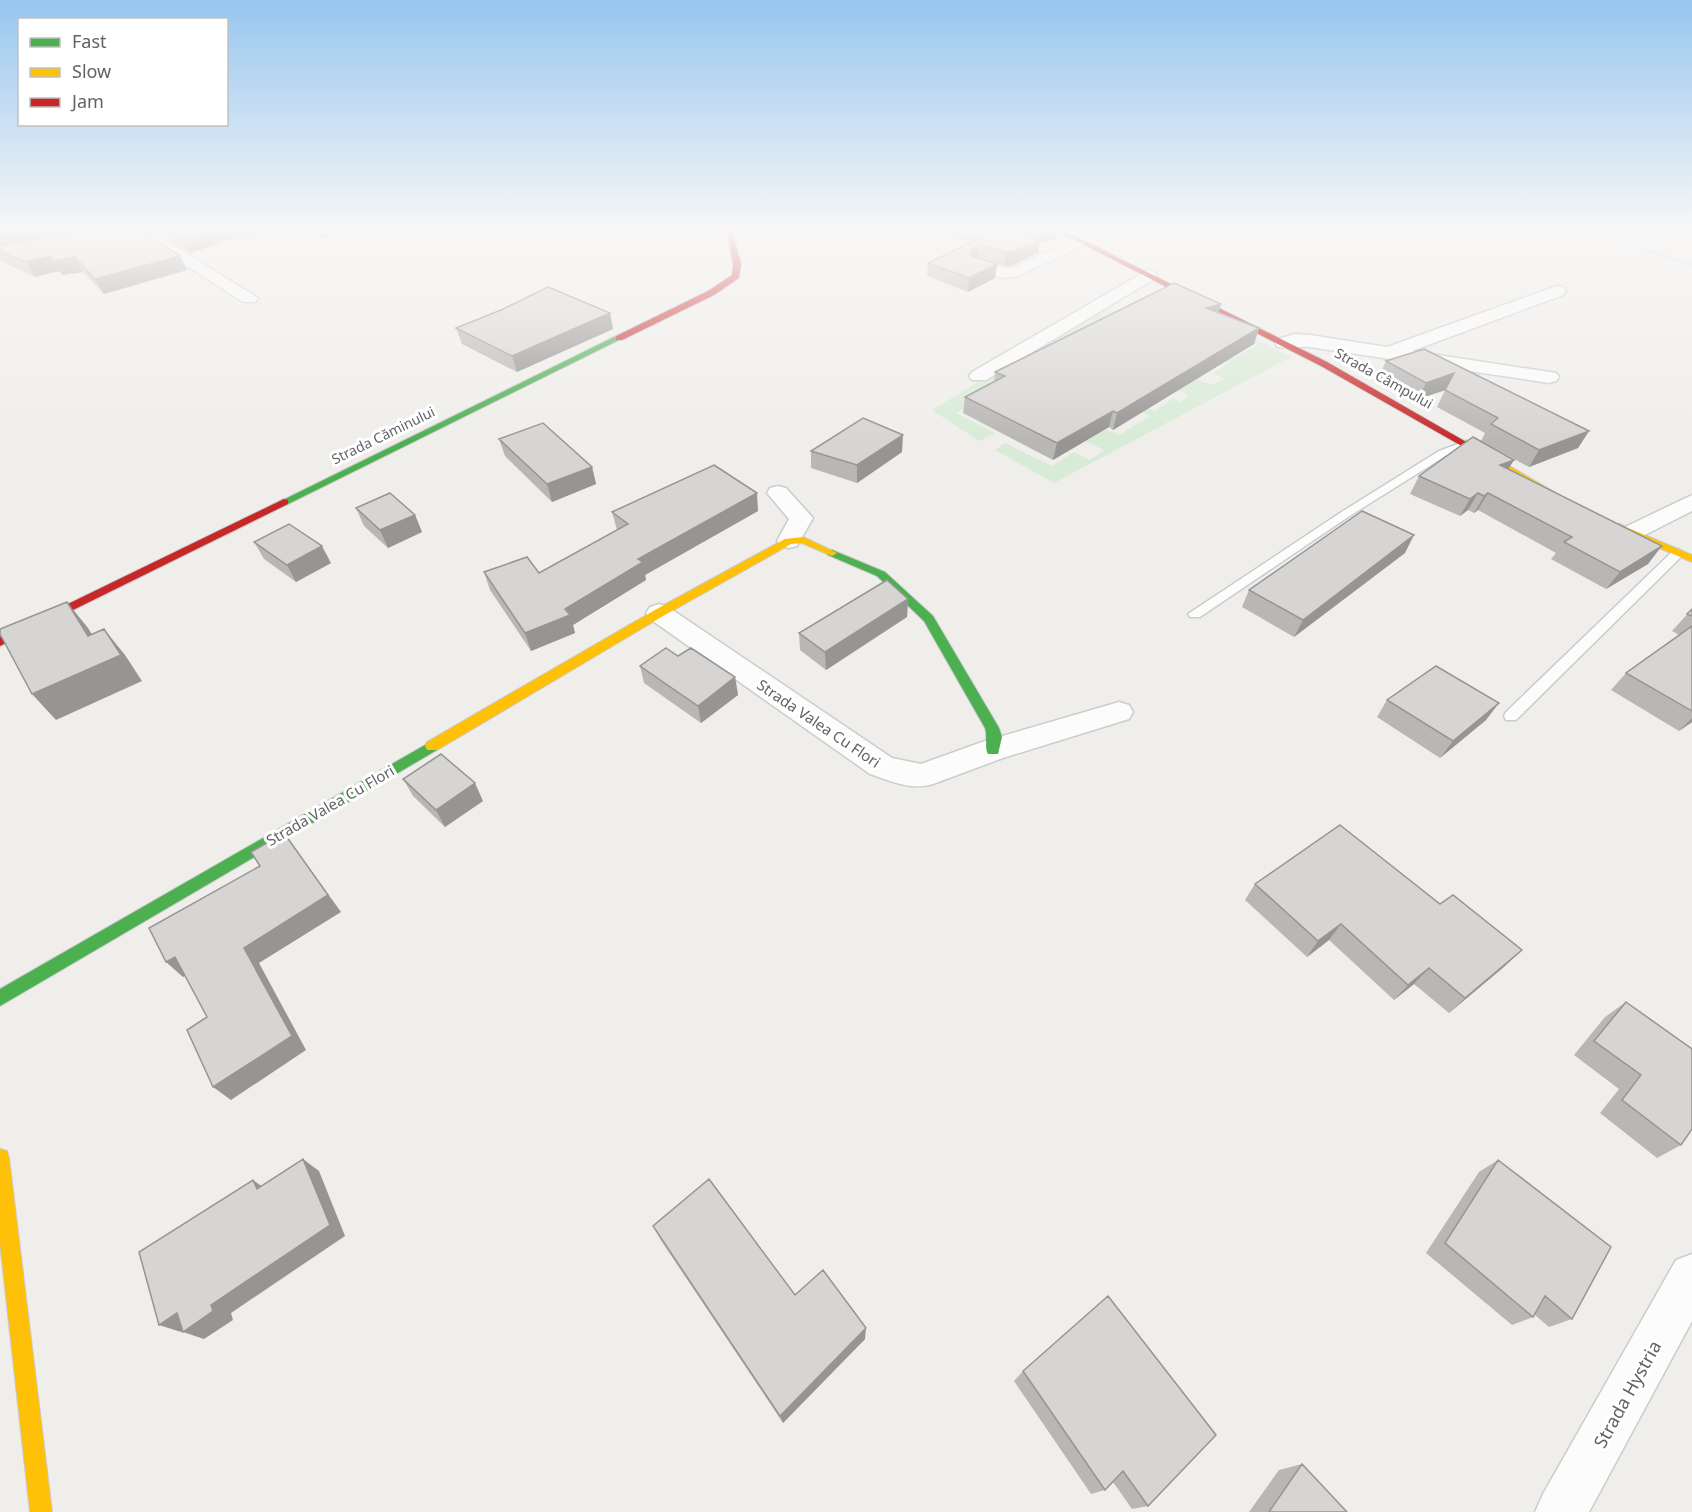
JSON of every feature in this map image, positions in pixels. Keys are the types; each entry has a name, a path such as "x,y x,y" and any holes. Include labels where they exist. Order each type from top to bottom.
{"street":[{"name":"Strada Căminului","path":"0,642 693,301"},
{"path":"980,376 1105,301"},
{"name":"Strada Câmpului","path":"1199,301 1284,343 1567,502"},
{"path":"1388,353 1531,301"},
{"path":"1284,343 1295,340 1310,341 1549,377"},
{"path":"778,493 801,518 789,541"},
{"path":"1631,533 1692,502"},
{"path":"1604,520 1692,559"},
{"path":"789,541 803,540 881,574 929,619 992,728 995,737 993,750"},
{"name":"Strada Valea Cu Flori","path":"0,998 659,613 789,541"},
{"name":"Strada Valea Cu Flori","path":"659,613 881,766 905,774 922,776 993,750 1119,712"},
{"path":"0,1158 41,1512"},
{"name":"Strada Hystria","path":"1561,1512 1692,1276"}],"lane":[{"path":"1195,614 1344,514 1443,453 1466,444"},
{"path":"1511,716 1678,553"}],"green space":[{"path":"1102,306 1165,331 977,401 956,413 995,433 979,441 932,410"},
{"path":"1257,340 1291,357 1054,483 995,450 1005,443 1052,466 1074,452 1090,460 1104,450 1070,434 1093,423 1119,435 1150,416 1106,396 1112,392 1155,411 1173,398 1180,402 1189,396 1157,381 1176,370 1211,385 1224,379 1213,373 1229,363 1184,345 1195,345 1232,359 1258,345 1252,342"}],"building":[{"path":"520,301 580,301 610,313 512,356 456,328"},
{"path":"1139,301 1213,301 1221,304 1206,308 1259,328 1117,413 1113,411 1057,443 965,397 1005,376 995,372"},
{"path":"1424,349 1589,431 1539,450 1491,424 1498,418 1445,390 1454,373 1426,383 1386,361"},
{"path":"863,418 903,435 857,465 811,451"},
{"path":"543,423 592,467 547,484 499,439"},
{"path":"1473,437 1514,460 1500,465 1662,546 1620,572 1564,542 1572,537 1488,493 1484,496 1478,493 1470,499 1419,476"},
{"path":"714,465 757,493 638,559 643,562 565,609 570,615 525,633 484,572 527,557 539,573 628,524 612,512"},
{"path":"390,493 415,515 380,530 356,508"},
{"path":"1362,511 1414,535 1303,620 1249,590"},
{"path":"289,524 322,546 287,565 254,542"},
{"path":"887,580 908,599 825,652 799,633"},
{"path":"67,602 88,636 104,629 121,655 32,694 0,634 0,629"},
{"path":"1692,626 1692,711 1626,673"},
{"path":"666,648 678,656 691,648 735,677 698,706 640,666"},
{"path":"1436,666 1499,703 1453,741 1387,700"},
{"path":"441,754 475,783 436,810 403,779"},
{"path":"1340,825 1440,904 1453,895 1522,950 1465,998 1429,968 1408,985 1341,924 1318,941 1255,884"},
{"path":"284,833 328,895 244,948 292,1036 213,1087 187,1030 207,1017 175,957 166,962 149,928 260,866 251,852"},
{"path":"1626,1002 1692,1049 1692,1129 1681,1145 1622,1100 1641,1075 1594,1041"},
{"path":"303,1159 330,1225 211,1305 213,1311 183,1332 177,1313 159,1325 139,1252 253,1180 257,1189"},
{"path":"1498,1160 1611,1247 1572,1319 1545,1296 1533,1317 1445,1243"},
{"path":"709,1179 795,1295 823,1270 866,1328 780,1416 653,1226"},
{"path":"1108,1296 1216,1435 1148,1506 1123,1471 1105,1490 1023,1371"},
{"path":"1302,1464 1347,1512 1269,1512"}],"traffic: fast":[{"path":"284,502 619,338"},
{"path":"832,553 881,574 929,619 992,728 995,737 993,750"},
{"path":"0,998 432,746"}],"traffic: slow":[{"path":"1463,443 1556,496"},
{"path":"1619,527 1692,559"},
{"path":"432,746 659,613 789,541 803,540 832,553"},
{"path":"0,1158 41,1512"}],"traffic: jam":[{"path":"619,338 696,301"},
{"path":"1198,301 1324,364 1463,443"},
{"path":"0,642 284,502"}]}
